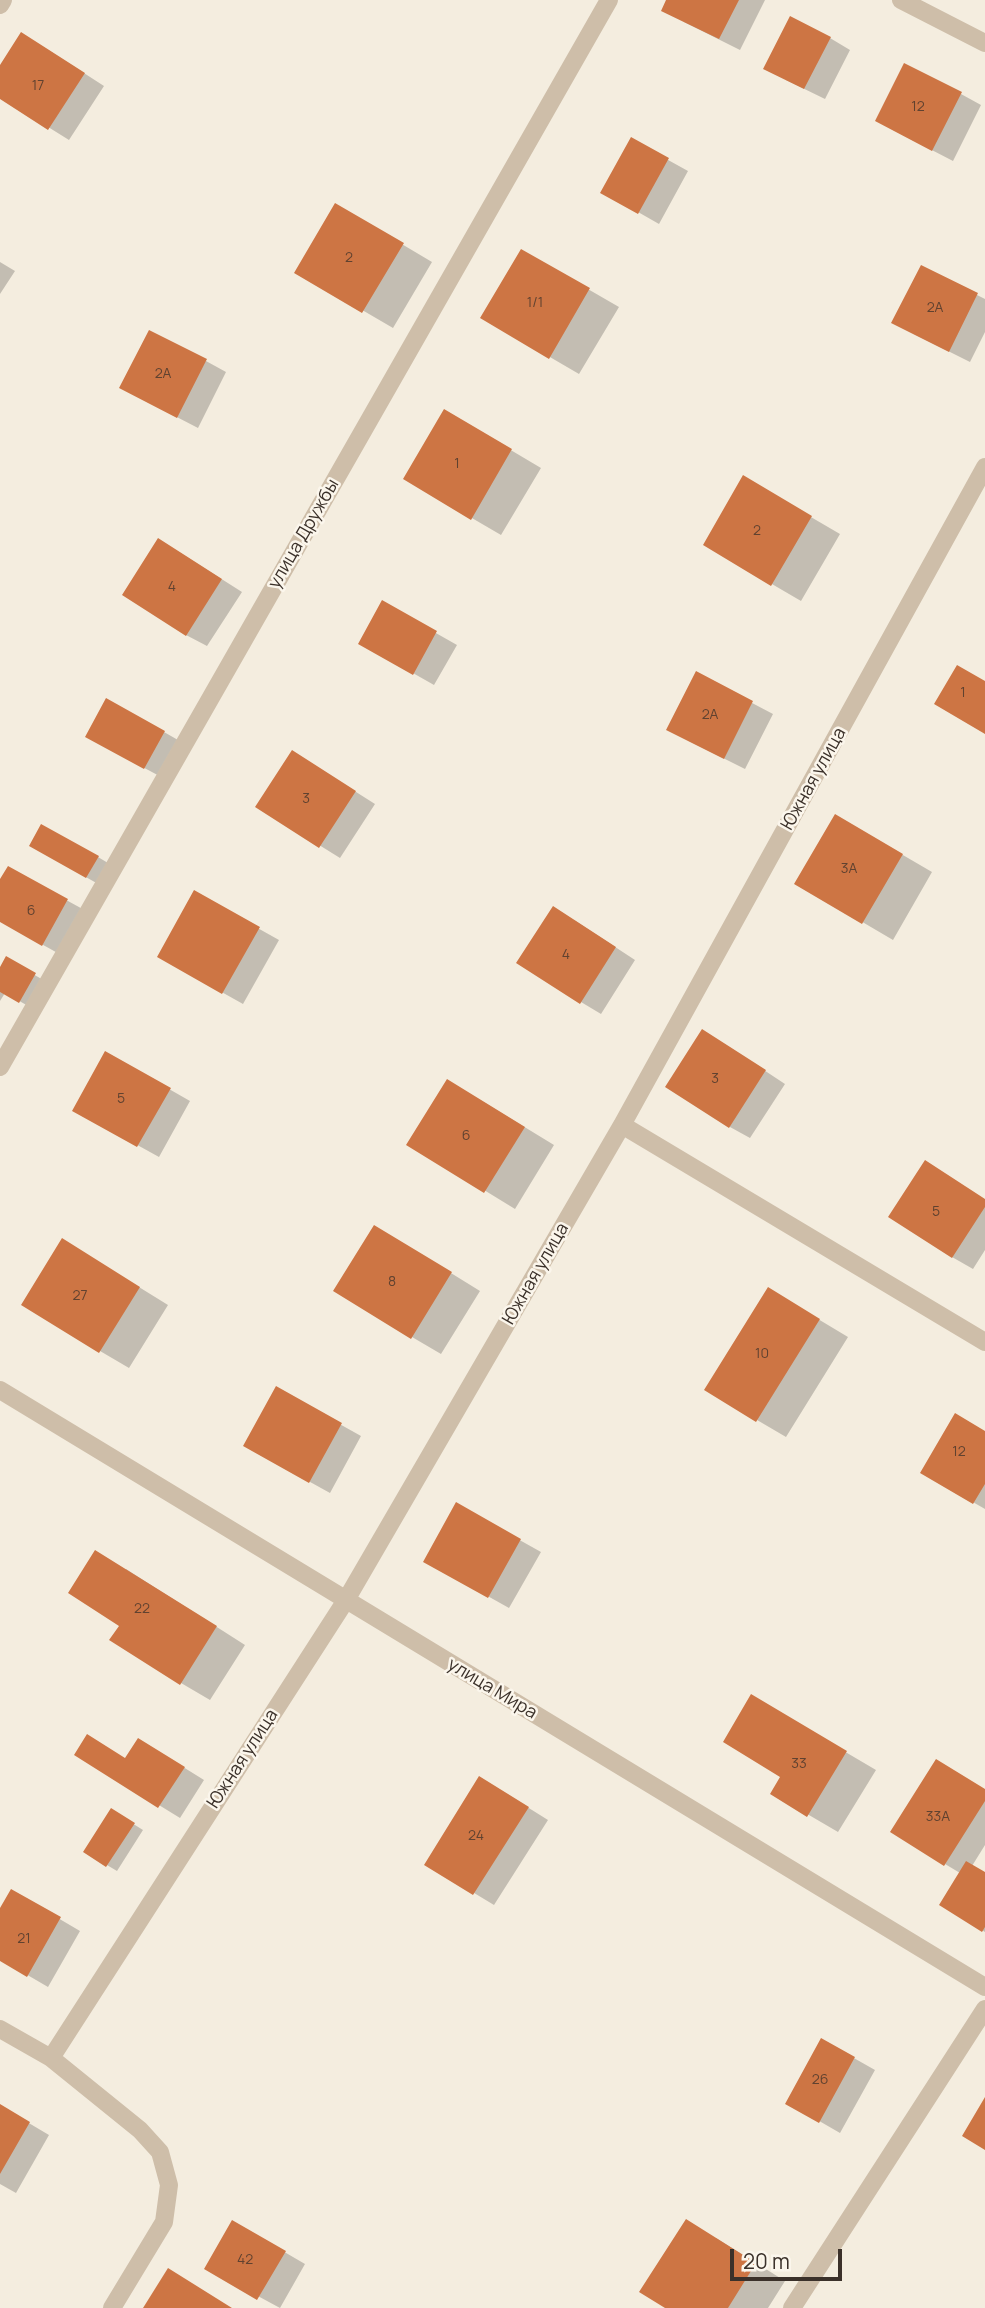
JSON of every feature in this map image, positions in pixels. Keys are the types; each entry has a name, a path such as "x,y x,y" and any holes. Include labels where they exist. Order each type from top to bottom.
{"street":[{"path":"0,5 3,0"},
{"name":"улица Дружбы","path":"0,1067 609,0"},
{"path":"901,0 985,43"},
{"name":"Южная улица","path":"51,2059 346,1600 622,1125 985,467"},
{"path":"622,1125 985,1342"},
{"name":"улица Мира","path":"0,1390 985,1987"},
{"path":"792,2308 985,2009"},
{"path":"0,2029 51,2059 140,2130 160,2152 169,2185 164,2222 112,2308"}],"building":[{"path":"666,0 739,0 719,39 661,11"},
{"path":"790,16 831,37 804,89 763,69"},
{"path":"21,32 85,73 48,130 0,99 0,65"},
{"path":"904,63 962,92 932,151 875,121"},
{"path":"631,137 669,158 638,214 600,193"},
{"path":"335,203 404,243 362,313 294,273"},
{"path":"521,249 590,288 549,359 480,318"},
{"path":"921,265 978,293 949,352 891,323"},
{"path":"149,330 207,359 177,418 119,388"},
{"path":"444,409 512,449 471,520 403,479"},
{"path":"743,475 812,516 771,586 703,545"},
{"path":"158,538 222,579 186,636 122,595"},
{"path":"382,600 437,631 413,675 358,644"},
{"path":"957,665 985,681 985,734 934,704"},
{"path":"696,671 753,701 724,759 666,730"},
{"path":"106,698 165,731 144,769 85,737"},
{"path":"292,750 356,791 319,848 255,807"},
{"path":"835,814 903,854 862,924 794,884"},
{"path":"41,824 99,856 86,878 29,846"},
{"path":"8,866 68,899 42,946 0,922 0,879"},
{"path":"194,890 260,927 222,994 157,957"},
{"path":"553,906 616,947 580,1004 516,963"},
{"path":"6,956 36,973 19,1003 0,992 0,967"},
{"path":"702,1029 766,1070 729,1128 665,1087"},
{"path":"105,1051 171,1088 137,1147 72,1111"},
{"path":"447,1079 525,1127 484,1193 406,1145"},
{"path":"925,1160 985,1199 985,1207 952,1258 888,1217"},
{"path":"374,1225 452,1272 411,1339 333,1291"},
{"path":"62,1238 140,1287 99,1353 21,1305"},
{"path":"768,1287 820,1319 756,1422 704,1390"},
{"path":"276,1386 342,1423 309,1483 243,1446"},
{"path":"955,1413 985,1431 985,1484 973,1504 920,1473"},
{"path":"456,1502 521,1539 488,1598 423,1562"},
{"path":"95,1550 217,1626 180,1685 109,1640 119,1626 68,1593"},
{"path":"751,1694 847,1751 807,1817 770,1794 780,1777 723,1742"},
{"path":"87,1734 125,1758 138,1738 185,1767 158,1808 74,1755"},
{"path":"936,1759 985,1789 985,1801 944,1866 890,1832"},
{"path":"479,1776 529,1807 473,1895 424,1865"},
{"path":"111,1808 135,1823 106,1867 83,1852"},
{"path":"966,1861 985,1872 985,1927 982,1932 939,1905"},
{"path":"11,1889 61,1917 27,1977 0,1961 0,1908"},
{"path":"821,2038 855,2057 819,2123 785,2104"},
{"path":"985,2097 985,2150 962,2136"},
{"path":"0,2104 30,2122 0,2174"},
{"path":"686,2219 756,2263 728,2308 665,2308 639,2292"},
{"path":"232,2220 286,2251 257,2300 204,2269"},
{"path":"168,2268 232,2308 143,2308"}]}
